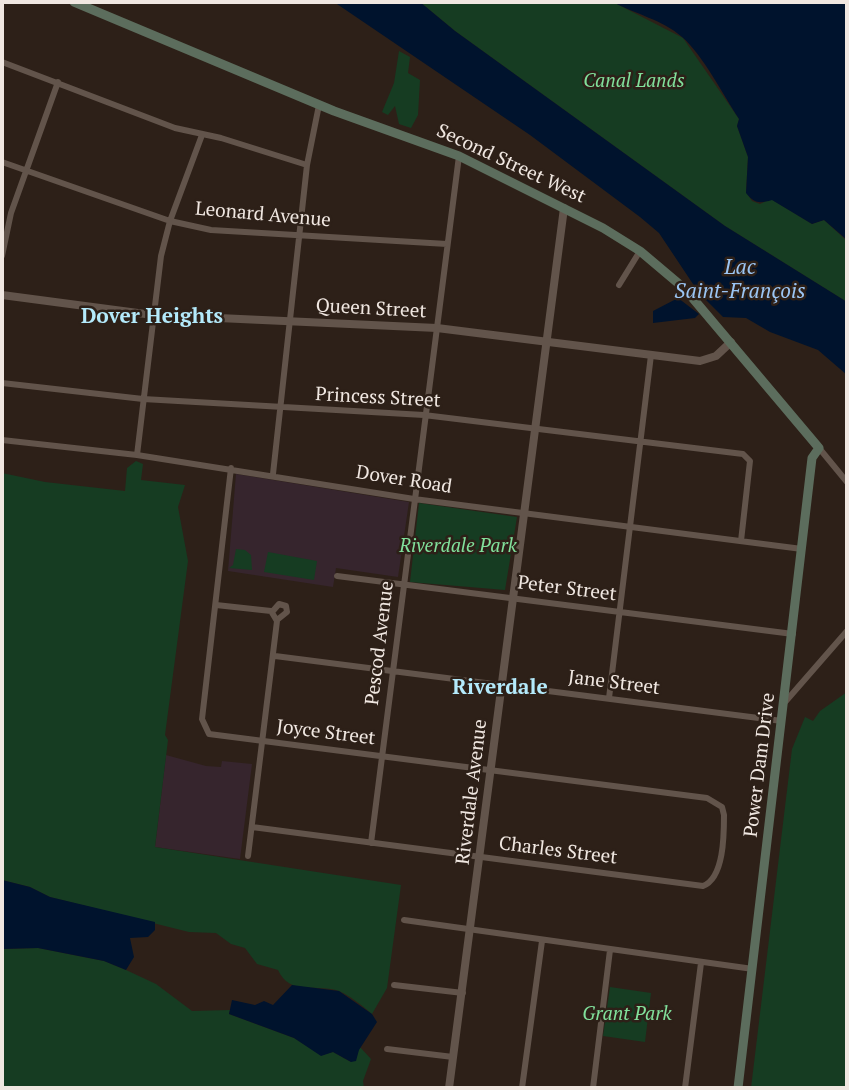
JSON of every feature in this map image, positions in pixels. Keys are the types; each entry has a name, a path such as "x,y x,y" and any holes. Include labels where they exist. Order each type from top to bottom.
{"main road":[{"name":"Second Street West","path":"74,2 320,104 459,156 564,208 640,251 685,289 819,448"},
{"name":"Power Dam Drive","path":"738,1088 786,701 812,458 819,448"}],"street":[{"path":"2,62 175,128 307,166"},
{"path":"2,256 11,213 58,82"},
{"path":"273,474 307,166 320,104"},
{"path":"137,455 161,256 170,221 202,135"},
{"name":"Pescod Avenue","path":"371,843 459,156"},
{"name":"Leonard Avenue","path":"2,162 170,221 211,230 447,244"},
{"name":"Riverdale Avenue","path":"449,1088 472,931 479,856 564,208"},
{"path":"2,212 11,213"},
{"path":"619,285 640,251"},
{"name":"Queen Street","path":"2,295 153,315 437,328 704,360 716,356 732,342"},
{"path":"609,698 651,355"},
{"name":"Princess Street","path":"2,383 143,399 280,409 424,415 534,426 743,454 750,458 740,541"},
{"name":"Dover Road","path":"2,440 137,455 273,474 414,499 802,549"},
{"name":"Second Street West","path":"819,448 847,482"},
{"name":"Joyce Street","path":"231,468 203,727 212,735 706,798 722,807 724,825 717,873 712,882 694,884"},
{"name":"Peter Street","path":"337,576 793,634"},
{"path":"272,612 279,604 286,606 287,612 277,620"},
{"path":"216,605 272,612"},
{"path":"248,856 275,656 277,620 272,612"},
{"path":"786,701 847,631"},
{"name":"Jane Street","path":"275,656 782,721"},
{"name":"Charles Street","path":"252,827 694,884"},
{"path":"404,920 753,969"},
{"path":"522,1088 542,941"},
{"path":"593,1088 610,950"},
{"path":"685,1088 701,963"},
{"path":"394,985 463,993"},
{"path":"387,1049 453,1057"}],"shaded area":[{"path":"236,474 409,502 398,577 336,568 333,587 228,571"},
{"path":"166,755 206,766 221,767 222,761 252,764 240,859 155,847"}],"green space":[{"name":"Canal Lands","path":"420,2 613,2 683,38 739,119 737,126 748,157 746,192 752,201 760,204 771,199 812,224 824,220 847,241 847,302 725,226 455,31"},
{"path":"399,51 410,57 408,73 420,80 418,115 411,128 399,124 395,106 388,115 382,112 394,83"},
{"path":"136,461 143,464 141,480 185,485 178,507 188,561 165,735 168,740 155,847 401,885 387,988 372,1014 339,991 290,984 278,970 257,964 245,948 231,944 216,933 189,932 50,897 30,887 2,880 2,473 45,482 125,491 127,468"},
{"name":"Riverdale Park","path":"419,503 517,517 505,590 410,582"},
{"path":"236,549 245,550 251,555 252,570 229,568 233,565"},
{"path":"268,552 317,561 314,580 264,572"},
{"path":"847,692 847,1088 751,1088 792,749 805,717 813,721 820,711"},
{"path":"38,948 104,961 156,984 192,1011 230,1010 229,1014 294,1038 321,1055 333,1052 351,1062 360,1047 371,1059 363,1081 364,1088 2,1088 2,949"},
{"name":"Grant Park","path":"610,987 651,993 645,1042 603,1036"}],"water":[{"name":"Lac Saint-François","path":"334,2 420,2 455,31 725,226 847,302 847,375 818,350 770,332 746,318 723,317 699,293 659,233 640,217 530,135"},
{"name":"Lac Saint-François","path":"613,2 847,2 847,240 824,220 812,224 772,200 757,202 746,193 748,157 737,126 739,119 705,65 690,45 674,31"},
{"path":"678,298 699,314 695,318 653,323 653,311"},
{"path":"2,880 30,887 50,897 155,922 155,930 148,937 130,938 134,957 126,970 104,961 38,948 2,949"},
{"path":"292,985 339,991 372,1014 377,1022 359,1050 356,1061 351,1062 333,1052 321,1056 294,1038 229,1014 232,1000 255,1005 264,1001 273,1005"}],"district":[{"name":"Dover Heights","path":"152,317"},
{"name":"Riverdale","path":"500,688"}]}
